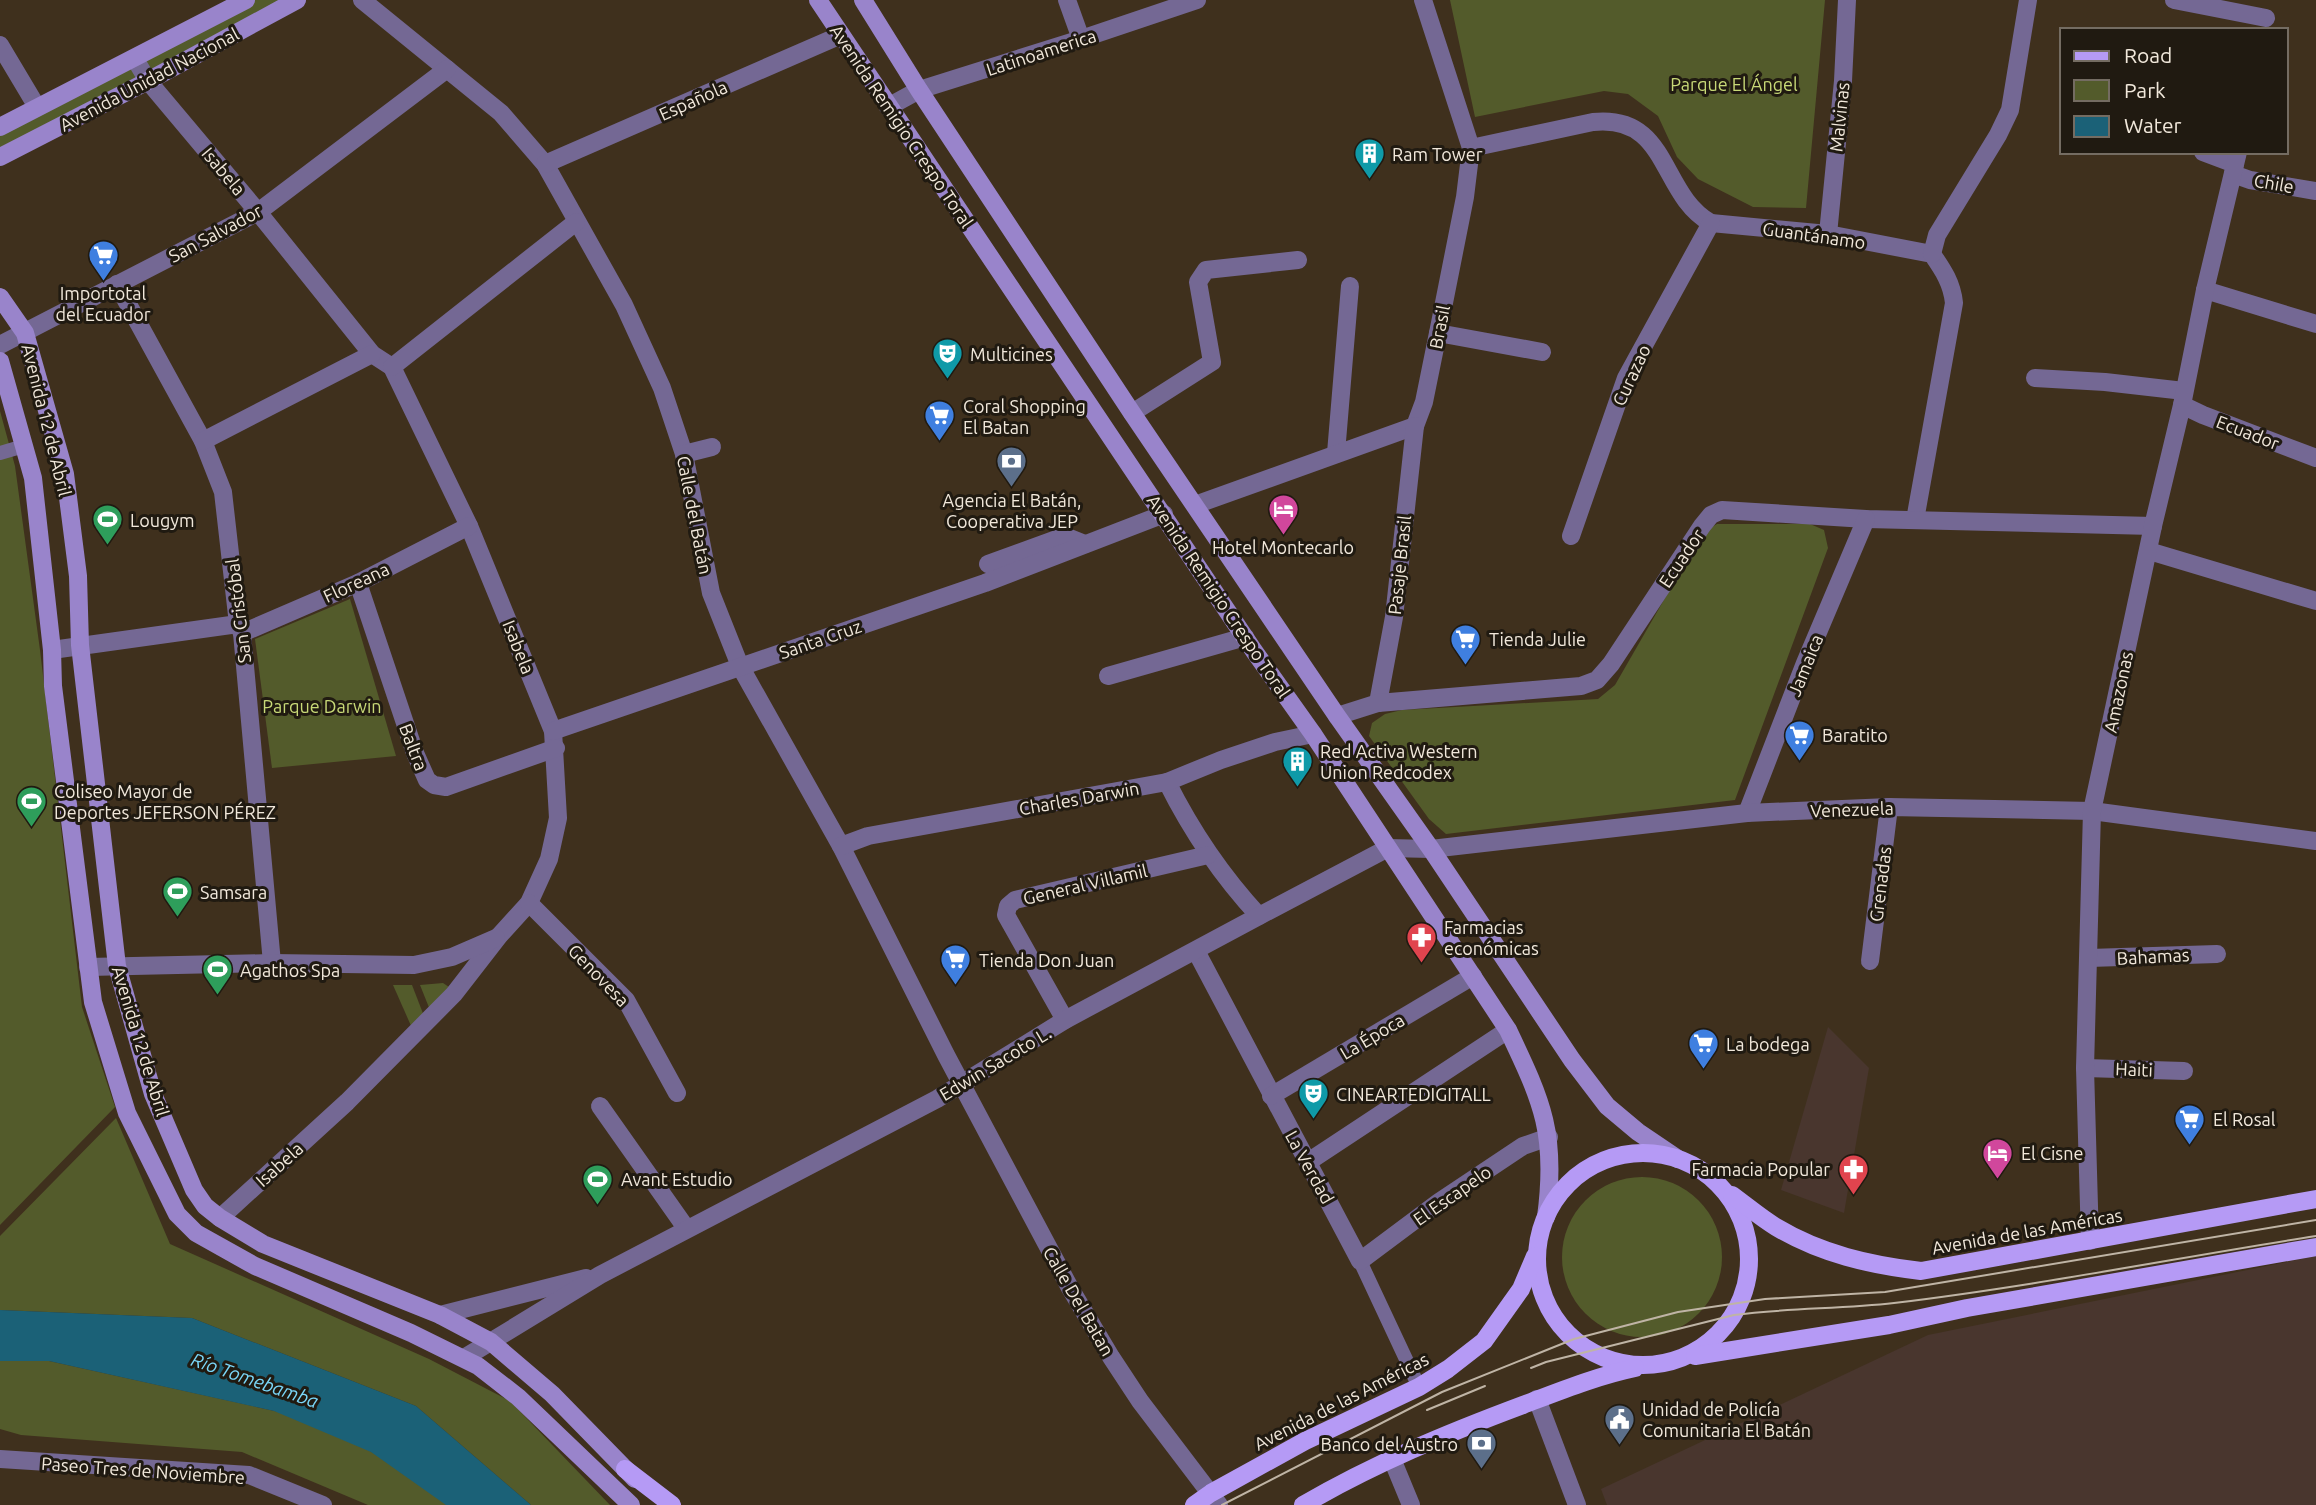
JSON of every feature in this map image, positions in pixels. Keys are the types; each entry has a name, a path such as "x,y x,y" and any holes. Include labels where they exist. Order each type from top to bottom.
{"main road":[{"name":"Avenida Unidad Nacional","path":"0,127 246,0"},
{"name":"Avenida Unidad Nacional","path":"0,157 297,0"},
{"name":"Avenida Remigio Crespo Toral","path":"818,0 1245,637 1313,734 1474,975 1507,1030 1545,1117 1549,1137 1551,1181 1546,1217"},
{"name":"Avenida Remigio Crespo Toral","path":"863,0 919,90 1132,413 1572,1060 1607,1106 1638,1132 1678,1159"},
{"name":"Avenida 12 de Abril","path":"0,297 25,333 65,474 78,576 80,645 117,966 153,1094 194,1190 205,1206 220,1218 263,1244 440,1315 491,1342 552,1394 662,1505"},
{"name":"Avenida 12 de Abril","path":"0,361 33,478 52,650 53,685 93,1002 127,1113 177,1214 196,1233 255,1266 464,1358 518,1396 631,1505"},
{"path":"1649,1365 1609,1359 1574,1339 1557,1320 1545,1298 1539,1274 1538,1249 1546,1217 1559,1195 1577,1175 1600,1161 1626,1154 1653,1153 1678,1159 1701,1170 1722,1187 1739,1213 1748,1242 1749,1273 1741,1303 1720,1333 1703,1348 1682,1358"},
{"name":"Avenida de las Américas","path":"1722,1187 1776,1227 1833,1254 1878,1266 1922,1271 2316,1199"},
{"path":"1303,1505 1392,1459 1463,1427 1621,1371 1736,1348 1889,1325 1967,1308 2316,1247"},
{"name":"Avenida de las Américas","path":"1194,1505 1215,1499 1305,1441 1419,1387 1448,1369 1484,1340 1521,1289 1538,1249"},
{"path":"625,1469 672,1505"}],"street":[{"name":"Calle del Batán","path":"362,0 501,113 524,136 545,164 624,305 662,388 684,453 711,593 740,666 841,846 962,1084"},
{"path":"1067,0 1081,39"},
{"name":"Latinoamerica","path":"888,107 919,90 1197,0"},
{"name":"Brasil","path":"1415,426 1424,402 1438,333 1465,197 1471,148 1423,0"},
{"name":"Malvinas","path":"1828,234 1843,82 1847,0"},
{"path":"1914,520 1954,303 1953,289 1948,277 1932,254 1937,235 1998,135 2010,110 2028,0"},
{"path":"2174,0 2266,16"},
{"name":"Española","path":"545,164 841,35"},
{"path":"0,44 37,107"},
{"name":"Isabela","path":"135,59 148,81 372,354 392,367 469,526 555,739 558,818 549,859 529,903 499,936 454,994 396,1053 220,1218"},
{"name":"San Salvador","path":"0,345 258,212 447,69"},
{"path":"1471,148 1593,122 1608,120 1623,123 1642,133 1690,206 1711,223"},
{"name":"Chile","path":"2208,154 2236,164 2250,180 2316,191"},
{"name":"Amazonas","path":"2090,1241 2085,1068 2092,811 2205,290 2236,164"},
{"path":"392,367 576,222"},
{"name":"Guantánamo","path":"1711,223 1828,234 1932,254"},
{"name":"Curazao","path":"1571,536 1626,378 1711,223"},
{"path":"1132,413 1213,362 1198,282 1206,270 1298,260"},
{"name":"San Cristóbal","path":"117,284 203,441 223,492 240,629 272,963"},
{"path":"1336,453 1350,286"},
{"path":"2205,290 2316,324"},
{"path":"1438,333 1542,352"},
{"path":"203,441 372,354"},
{"name":"Ecuador","path":"2035,378 2105,382 2183,398 2203,415 2316,458"},
{"path":"1195,505 1415,426"},
{"name":"Pasaje Brasil","path":"1378,703 1394,617 1415,426"},
{"path":"0,453 24,446"},
{"path":"684,453 712,447"},
{"name":"Ecuador","path":"1337,716 1378,703 1581,685 1597,680 1611,664 1711,514 1722,510 1866,519 2153,526"},
{"name":"Santa Cruz","path":"555,739 740,666 985,583 1164,514"},
{"name":"Jamaica","path":"1747,813 1805,663 1866,519"},
{"name":"Floreana","path":"52,650 240,629 358,583 469,526"},
{"name":"Santa Cruz","path":"988,564 1065,536 1085,544"},
{"path":"2149,551 2316,601"},
{"name":"Baltra","path":"358,583 415,752 428,780 434,785 446,787 555,739"},
{"path":"1108,676 1245,637"},
{"name":"Charles Darwin","path":"841,846 868,836 1167,782 1275,742 1313,734"},
{"path":"1167,782 1208,855 1259,916"},
{"name":"Venezuela","path":"1388,848 1431,849 1747,813 1889,807 2092,811 2316,841"},
{"name":"Grenadas","path":"1870,961 1889,807"},
{"name":"Edwin Sacoto L.","path":"464,1358 600,1275 962,1084 1065,1020 1388,848"},
{"name":"General Villamil","path":"1065,1020 1006,915 1008,905 1015,900 1208,855"},
{"name":"Genovesa","path":"529,903 626,1000 677,1093"},
{"path":"88,967 272,963 414,965 452,957 499,936"},
{"name":"La Verdad","path":"1196,951 1360,1261 1419,1387"},
{"name":"Bahamas","path":"2089,958 2217,954"},
{"name":"La Época","path":"1271,1096 1474,975"},
{"path":"1308,1162 1507,1030"},
{"name":"Haiti","path":"2085,1068 2183,1071"},
{"name":"Calle Del Batan","path":"962,1084 1045,1243 1111,1357 1140,1401 1215,1499"},
{"path":"600,1106 686,1228"},
{"name":"El Escapelo","path":"1360,1261 1523,1146 1549,1137"},
{"name":"Edwin Sacoto L.","path":"440,1315 600,1275"},
{"path":"1537,1399 1577,1505"},
{"path":"1392,1459 1412,1505"},
{"name":"Paseo Tres de Noviembre","path":"2,1462 249,1475 323,1505"}],"shaded area":[{"path":"1828,1027 1869,1068 1844,1213 1781,1190"},
{"path":"2316,1256 2316,1505 1607,1505 1601,1489 1928,1335"}],"green space":[{"path":"246,0 297,0 148,81 135,59"},
{"name":"Parque El Ángel","path":"1450,0 1825,0 1806,208 1753,207 1698,179 1677,157 1658,116 1628,94 1604,91 1475,117"},
{"path":"131,65 142,81 0,153 0,130"},
{"name":"Coliseo Mayor de Deportes JEFERSON PÉREZ","path":"0,411 15,466 40,650 82,1007 115,1107 0,1225"},
{"path":"1717,524 1810,524 1824,530 1828,548 1735,800 1446,834 1429,819 1369,736 1372,723 1385,714 1402,710 1598,699 1615,685 1703,532"},
{"name":"Parque Darwin","path":"350,599 396,756 272,768 255,639"},
{"path":"443,983 449,987 430,1010 420,985"},
{"path":"393,985 412,985 424,1016 412,1028"},
{"path":"116,1118 170,1244 429,1359 510,1401 610,1505 531,1505 416,1406 192,1318 0,1310 0,1236"},
{"path":"1642,1177 1673,1183 1698,1201 1716,1226 1722,1257 1716,1288 1698,1313 1673,1331 1642,1337 1611,1331 1586,1313 1568,1288 1562,1257 1568,1226 1586,1201 1611,1183"},
{"path":"0,1361 49,1361 311,1419 414,1475 452,1505 368,1505 242,1452 21,1435 0,1429"}],"water":[{"name":"Río Tomebamba","path":"0,1310 192,1318 416,1406 531,1505 446,1505 371,1452 274,1411 49,1361 0,1361"}],"tram line":[{"path":"1222,1505 1442,1392 1574,1339 1678,1312 1765,1299 1885,1292 2316,1220"},
{"path":"1531,1368 1734,1315 1874,1305 1947,1296 2316,1236"},
{"path":"1427,1410 1485,1386"}],"place":[{"name":"Ram Tower","path":"1369,181"},
{"name":"Importotal del Ecuador","path":"103,282"},
{"name":"Multicines","path":"947,381"},
{"name":"Coral Shopping El Batan","path":"940,443"},
{"name":"Agencia El Batán, Cooperativa JEP","path":"1012,489"},
{"name":"Hotel Montecarlo","path":"1283,536"},
{"name":"Lougym","path":"107,547"},
{"name":"Tienda Julie","path":"1466,666"},
{"name":"Baratito","path":"1799,762"},
{"name":"Red Activa Western Union Redcodex","path":"1297,788"},
{"name":"Coliseo Mayor de Deportes JEFERSON PÉREZ","path":"31,828"},
{"name":"Samsara","path":"177,919"},
{"name":"Farmacias económicas","path":"1421,964"},
{"name":"Tienda Don Juan","path":"956,987"},
{"name":"Agathos Spa","path":"217,997"},
{"name":"La bodega","path":"1703,1071"},
{"name":"CINEARTEDIGITALL","path":"1313,1121"},
{"name":"El Rosal","path":"2190,1146"},
{"name":"El Cisne","path":"1998,1180"},
{"name":"Farmacia Popular","path":"1853,1196"},
{"name":"Avant Estudio","path":"598,1206"},
{"name":"Unidad de Policía Comunitaria El Batán","path":"1619,1446"},
{"name":"Banco del Austro","path":"1481,1471"}]}
